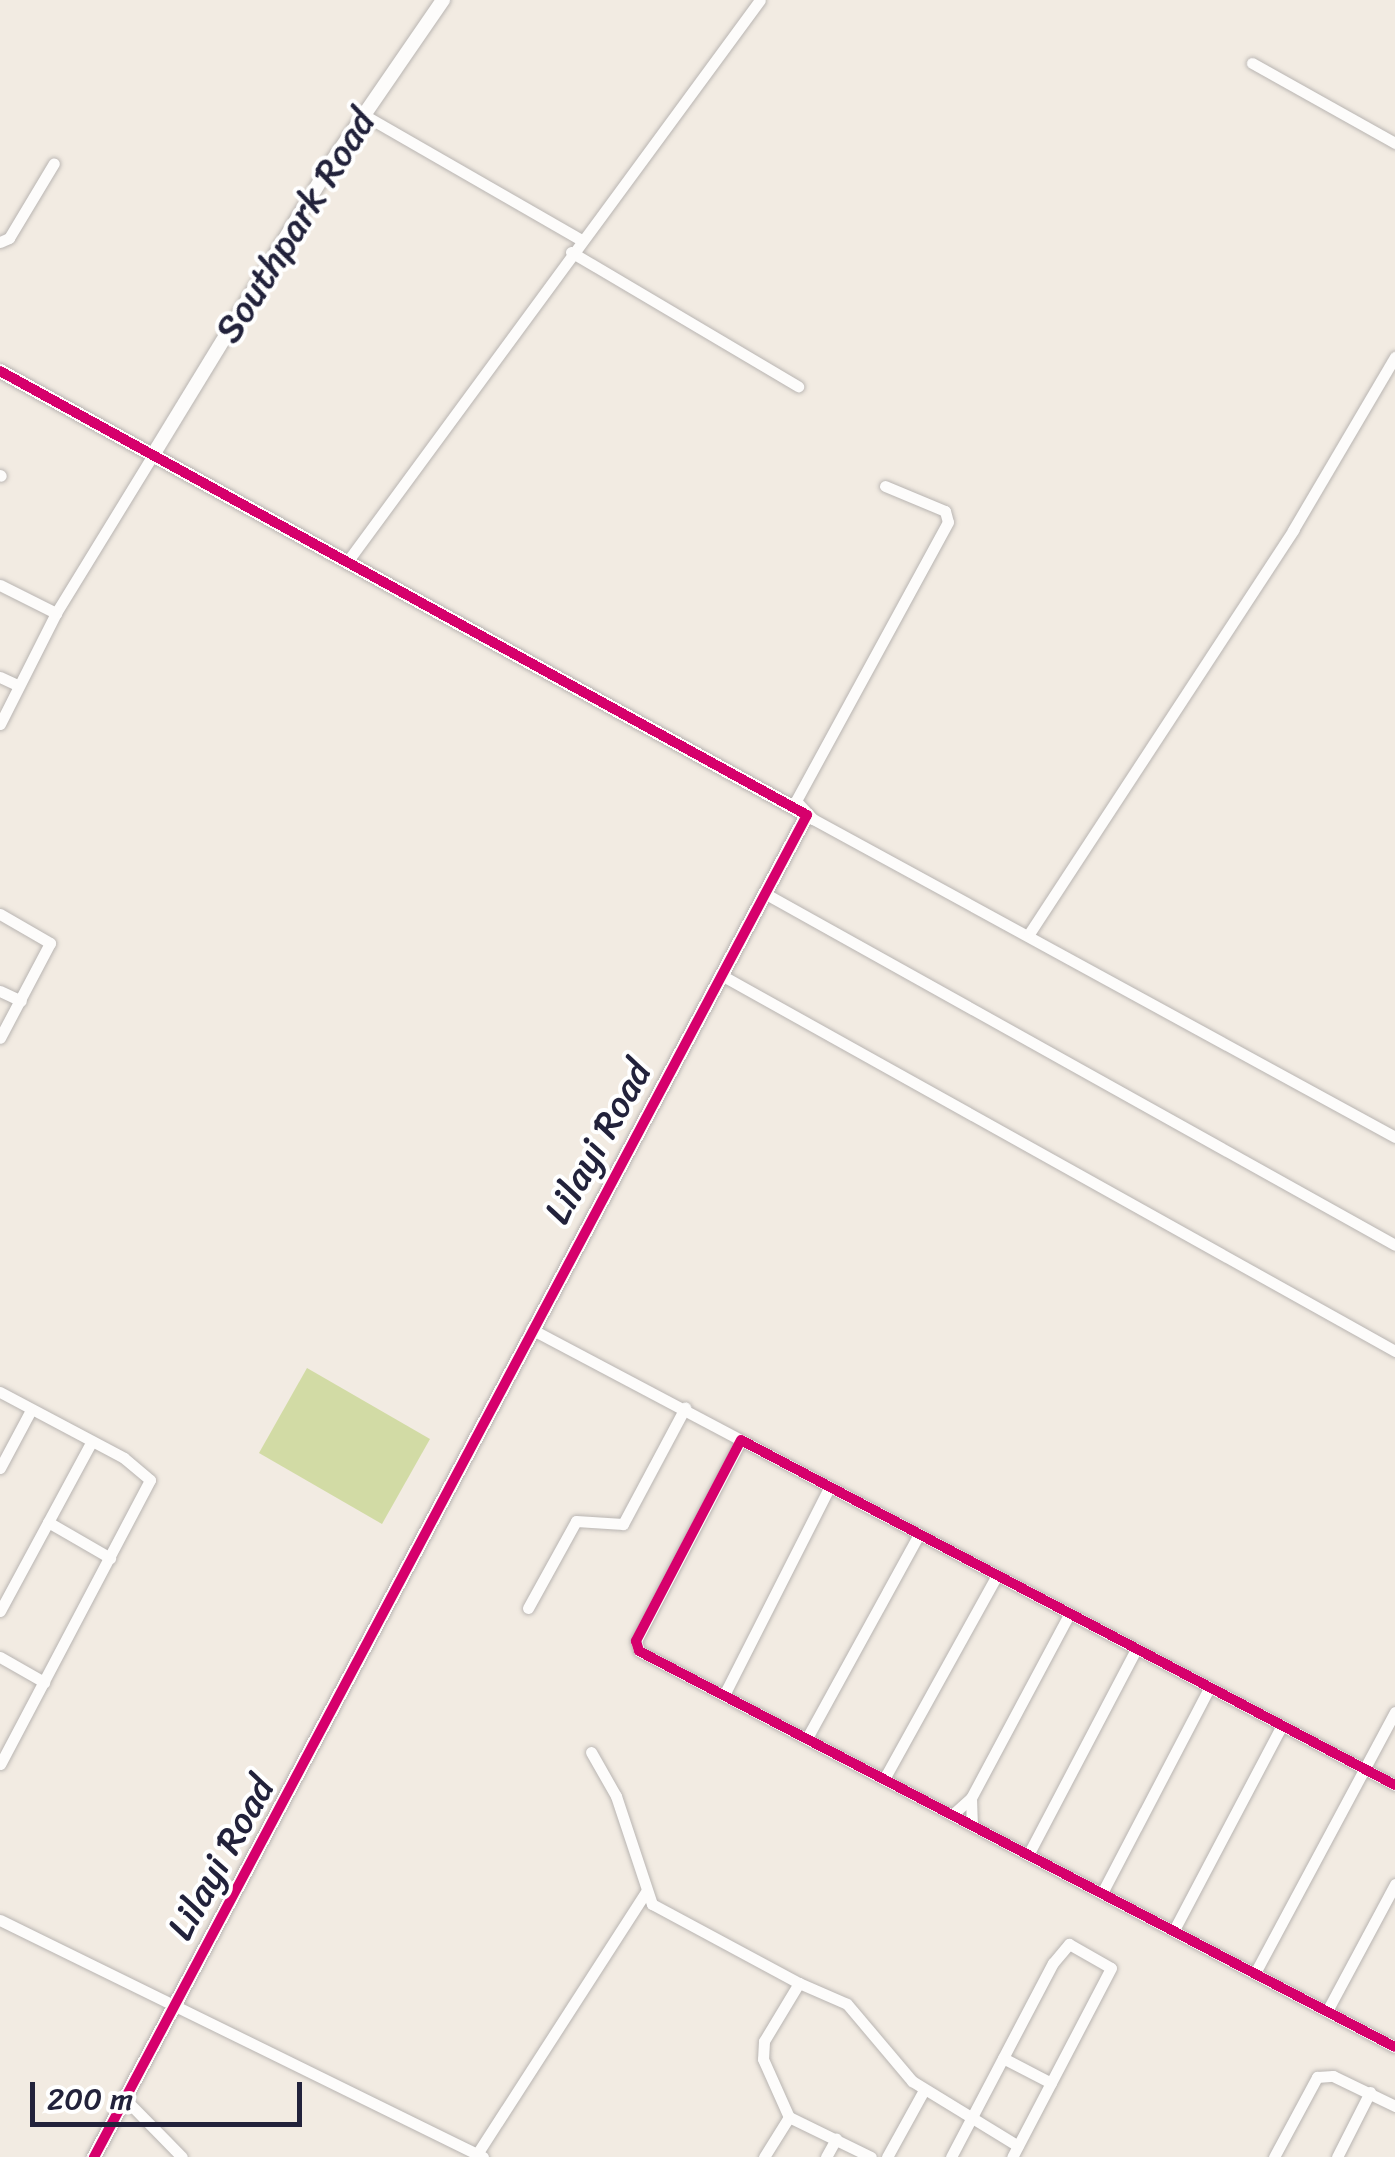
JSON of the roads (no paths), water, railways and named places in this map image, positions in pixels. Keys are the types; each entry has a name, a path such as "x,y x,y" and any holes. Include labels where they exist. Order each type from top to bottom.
{"street":[{"name":"Southpark Road","path":"153,456 364,115 443,0"},
{"path":"346,562 760,0"},
{"path":"1252,63 1395,143"},
{"path":"364,115 580,240"},
{"path":"0,242 9,238 54,163"},
{"path":"571,252 798,386"},
{"path":"1029,934 1293,530 1395,358"},
{"path":"0,370 1395,1138"},
{"path":"0,724 16,685 56,614 153,456"},
{"path":"806,814 796,801 948,522 944,511 885,486"},
{"path":"0,585 56,614"},
{"path":"0,677 16,685"},
{"name":"Lilayi Road","path":"94,2157 351,1683 530,1329 806,814"},
{"path":"766,894 1395,1245"},
{"path":"0,914 49,938 0,1038"},
{"path":"722,976 1395,1351"},
{"path":"0,991 21,1001"},
{"path":"530,1329 685,1408 1134,1651 1395,1785"},
{"path":"0,1392 149,1475 110,1558 0,1764"},
{"path":"528,1608 576,1521 623,1524 685,1408"},
{"path":"0,1468 31,1410"},
{"path":"0,1611 92,1440"},
{"path":"741,1440 636,1642 639,1651 1395,2046"},
{"path":"724,1694 829,1488"},
{"path":"48,1522 110,1558"},
{"path":"806,1738 918,1536"},
{"path":"884,1779 996,1577"},
{"path":"952,1815 971,1798 1068,1616"},
{"path":"1028,1855 1134,1651"},
{"path":"0,1658 44,1682"},
{"path":"1102,1893 1208,1690"},
{"path":"1254,1973 1395,1712"},
{"path":"1174,1930 1281,1727"},
{"path":"591,1752 616,1796 646,1892 680,1924 853,2009 924,2090 971,2118 1015,2151 1112,1968 1069,1944 1003,2058 971,2118 951,2157"},
{"path":"971,1798 972,1825"},
{"path":"1327,2011 1395,1884"},
{"path":"0,1920 480,2155 646,1892"},
{"path":"798,1983 774,2017 762,2052 788,2117 872,2157"},
{"path":"1003,2058 1051,2084"},
{"path":"1274,2157 1317,2077 1329,2074 1395,2106"},
{"path":"887,2157 924,2090"},
{"path":"1337,2157 1370,2092"},
{"path":"125,2100 182,2157"},
{"path":"764,2157 788,2117"},
{"path":"826,2157 836,2139"}]}
